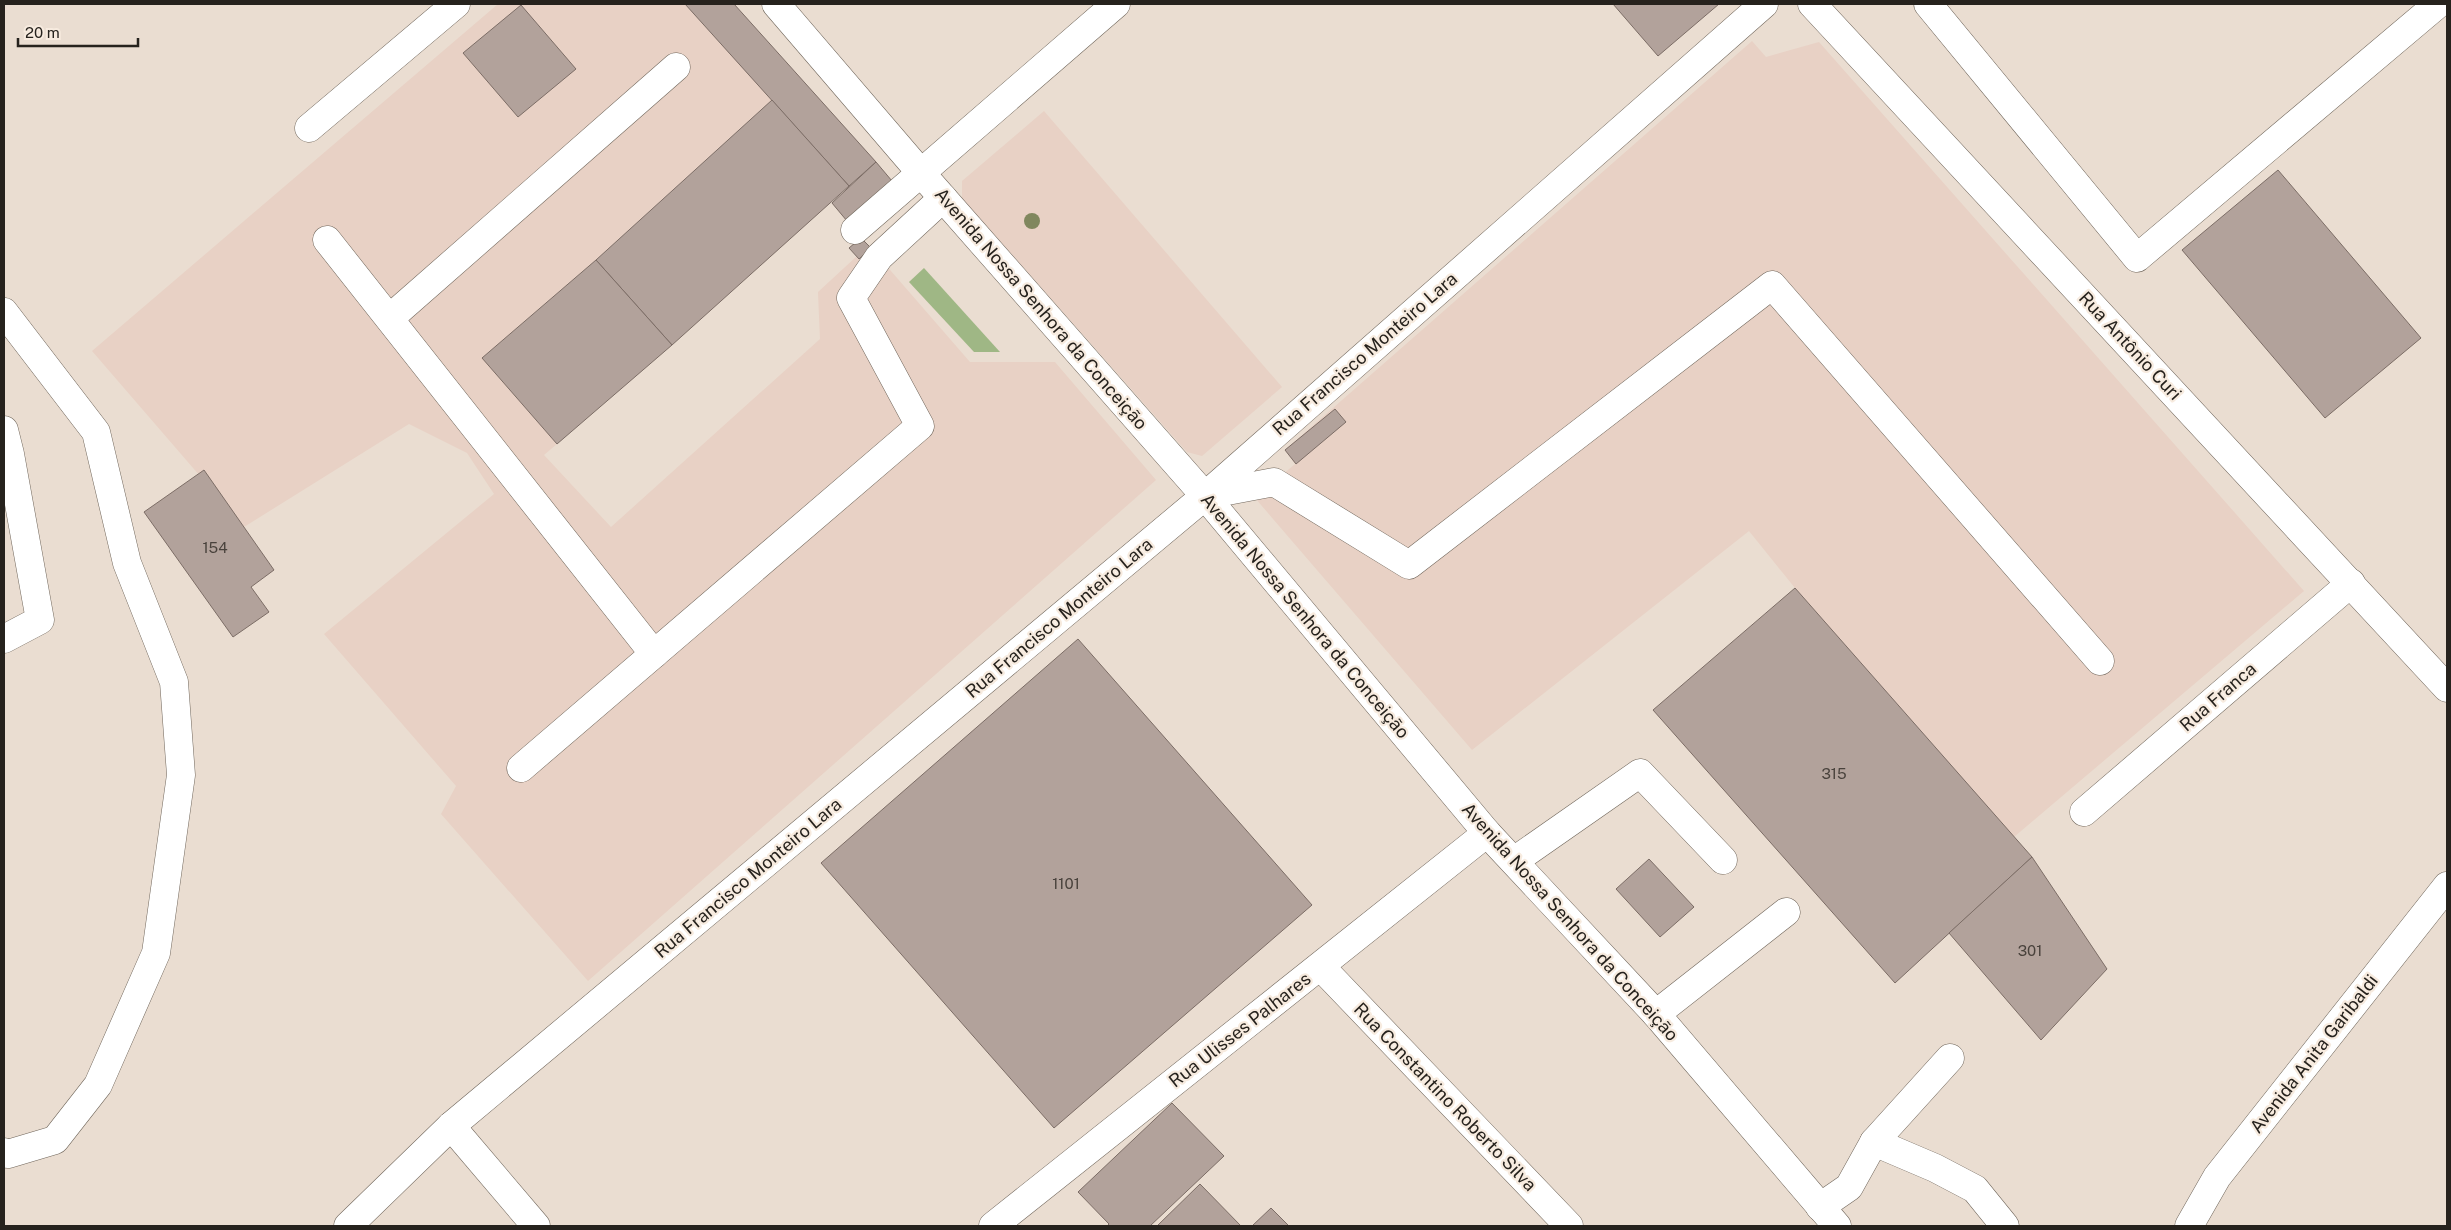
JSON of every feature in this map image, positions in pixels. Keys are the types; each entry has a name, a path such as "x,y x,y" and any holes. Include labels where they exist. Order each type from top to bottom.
{"street":[{"path":"309,128 456,4"},
{"name":"Avenida Nossa Senhora da Conceição","path":"776,4 921,174 1205,496 1487,833 1656,1014 1829,1217"},
{"path":"855,230 1116,4"},
{"name":"Rua Francisco Monteiro Lara","path":"348,1226 451,1126 1205,496 1764,4"},
{"name":"Rua Antônio Curi","path":"1812,4 2351,582 2447,688"},
{"path":"1928,4 2137,258 2438,4"},
{"path":"390,318 676,67"},
{"path":"522,768 920,426 851,298 879,257 943,198"},
{"path":"327,240 654,654"},
{"path":"1205,496 1274,482 1408,565 1772,285 2100,661"},
{"path":"4,312 32,346 96,432 127,563 174,682 181,775 156,954 98,1085 55,1140 8,1154 4,1152"},
{"path":"4,430 40,620 4,639"},
{"name":"Rua Franca","path":"2084,812 2351,582"},
{"path":"1514,861 1640,773 1723,860"},
{"name":"Rua Ulisses Palhares","path":"1005,1222 1487,833"},
{"name":"Avenida Anita Garibaldi","path":"2189,1226 2218,1177 2447,886"},
{"path":"1656,1014 1786,912"},
{"name":"Rua Constantino Roberto Silva","path":"1321,967 1570,1226"},
{"path":"1829,1217 1849,1187 1874,1142 1950,1058"},
{"path":"451,1126 536,1226"},
{"path":"1874,1142 1935,1168 1975,1189 2005,1226"}],"shaded area":[{"path":"498,4 685,4 772,100 596,260 483,358 557,444 544,455 611,527 820,339 818,292 857,256 860,259 871,248 970,362 1055,362 1156,480 588,981 441,814 456,786 324,634 494,494 467,453 409,424 244,527 92,351"},
{"path":"1752,41 1766,57 1819,42 2304,591 2014,837 1795,588 1749,531 1472,750 1255,498 1295,464 1285,450"},
{"path":"1044,111 1282,387 1202,456 1187,452 962,198 962,181"}],"green space":[{"path":"924,268 1000,352 974,352 909,282"}],"building":[{"path":"685,4 734,4 876,162 849,186"},
{"path":"1613,4 1719,4 1658,56"},
{"path":"521,5 576,69 518,117 463,53"},
{"path":"772,100 849,186 672,345 596,260"},
{"path":"876,162 892,181 847,221 832,203"},
{"path":"2278,170 2421,338 2325,418 2182,250"},
{"path":"861,238 871,248 859,259 849,248"},
{"path":"596,260 672,345 557,444 482,358"},
{"path":"1335,409 1346,422 1296,464 1285,450"},
{"path":"204,470 274,570 251,587 269,612 233,637 144,512"},
{"path":"1795,588 2032,857 1895,983 1653,710"},
{"path":"1078,639 1312,905 1054,1128 821,863"},
{"path":"2032,857 2107,969 2041,1040 1949,933"},
{"path":"1649,859 1694,907 1660,937 1616,889"},
{"path":"1172,1103 1224,1156 1150,1226 1107,1226 1109,1224 1078,1192"},
{"path":"1200,1184 1241,1226 1157,1226"},
{"path":"1271,1208 1289,1226 1252,1226"}]}
